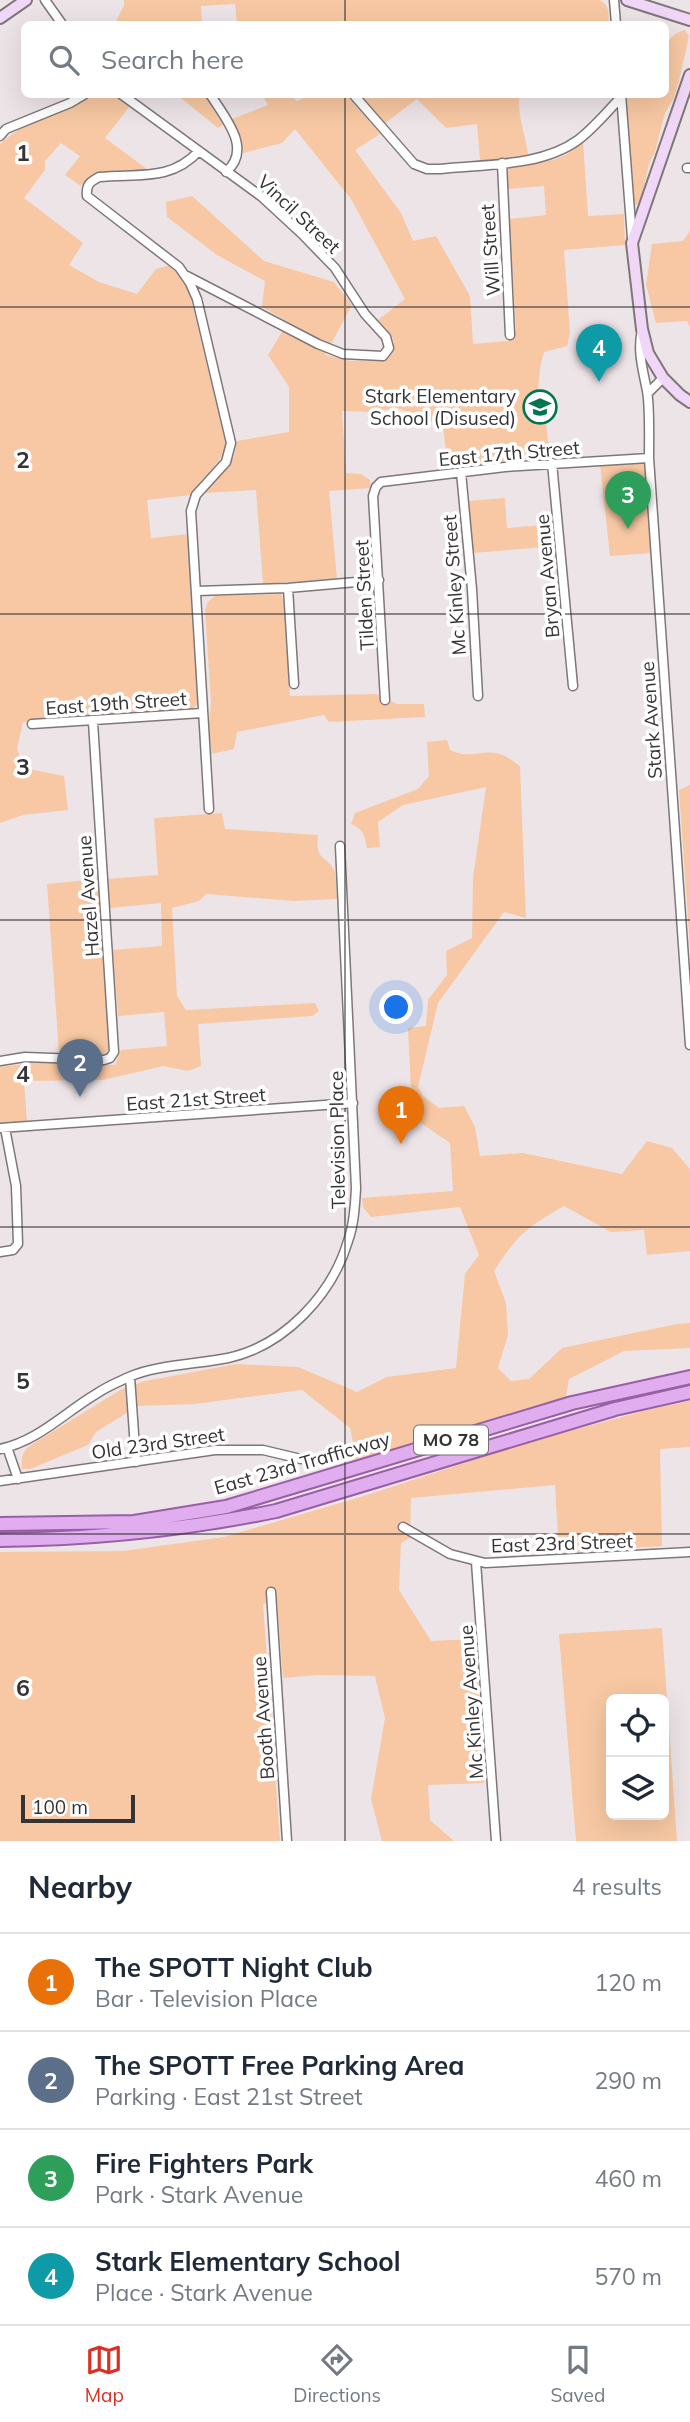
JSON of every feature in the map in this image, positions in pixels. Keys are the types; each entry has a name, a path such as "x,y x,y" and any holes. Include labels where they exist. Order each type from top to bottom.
{"main road":[{"path":"0,18 26,0"},
{"path":"627,0 690,20"},
{"path":"632,243 689,83"},
{"name":"Stark Avenue","path":"632,243 642,329"},
{"path":"642,329 648,353 663,378 690,402"},
{"name":"East 23rd Trafficway","path":"0,1524 134,1522 226,1507 572,1403 690,1377"},
{"name":"East 23rd Trafficway","path":"0,1540 118,1536 219,1523 276,1511 615,1409 690,1392"}],"street":[{"path":"45,0 60,21"},
{"path":"614,0 616,21"},
{"path":"0,120 3,132 78,98"},
{"name":"Vincil Street","path":"126,98 262,197 335,268 365,314 386,337 389,348 383,356 343,354 318,344 184,274"},
{"path":"212,98 237,143 236,163 226,172"},
{"path":"356,98 414,164 427,169 535,159 556,152 579,139 619,98"},
{"name":"Stark Avenue","path":"621,98 632,243"},
{"path":"200,152 190,162 173,171 99,177 89,182 86,188 87,196 179,267 184,274 197,299 231,443 226,462 196,495 191,511 209,809"},
{"name":"Will Street","path":"502,163 510,334"},
{"name":"Stark Avenue","path":"642,329 639,342 643,382 648,393 649,458 690,1045"},
{"path":"648,393 663,378"},
{"name":"East 17th Street","path":"375,489 387,480 552,463 649,458"},
{"name":"Bryan Avenue","path":"552,463 573,686"},
{"name":"Mc Kinley Street","path":"460,472 472,589 478,696"},
{"name":"Tilden Street","path":"375,489 373,496 385,700"},
{"path":"197,591 288,588 379,580"},
{"path":"288,588 294,684"},
{"name":"East 19th Street","path":"32,724 202,713"},
{"name":"Hazel Avenue","path":"1,1061 25,1057 101,1060 110,1058 114,1052 93,722"},
{"name":"Television Place","path":"4,1448 38,1435 97,1393 130,1377 230,1358 251,1351 288,1329 316,1300 339,1265 354,1219 356,1188 340,846"},
{"path":"0,1049 1,1061"},
{"name":"East 21st Street","path":"3,1128 353,1103"},
{"path":"0,1252 16,1249 19,1218 16,1186 3,1128"},
{"path":"130,1377 136,1462"},
{"path":"0,1481 18,1479 4,1448"},
{"name":"Old 23rd Street","path":"18,1479 230,1448 262,1450 302,1459"},
{"name":"East 23rd Street","path":"403,1527 450,1554 476,1562 576,1560 690,1552"},
{"name":"Mc Kinley Avenue","path":"476,1562 496,1841"},
{"name":"Booth Avenue","path":"271,1592 287,1841"}],"shaded area":[{"path":"124,0 599,0 607,7 609,21 237,21 235,4 201,6 202,21 116,21"},
{"path":"685,30 689,36 679,81 674,98 665,113 640,204 635,205 632,200 625,98 669,98 669,41"},
{"path":"88,98 120,98 130,106 105,138 151,172 104,173 95,175 81,186 65,175 80,156 61,143 45,161 45,170 24,198 83,243 69,265 99,282 137,294 156,269 171,265 179,273 188,287 226,445 220,459 191,495 147,500 151,538 190,534 198,700 196,706 189,710 23,722 17,749 24,768 64,776 68,810 23,815 0,823 0,144 33,122"},
{"path":"181,98 208,98 224,124 218,128"},
{"path":"264,98 294,98 297,101 304,98 350,98 380,134 355,150 401,213 413,241 436,236 470,296 473,344 508,341 516,330 509,219 546,215 544,186 507,189 509,168 553,160 566,155 583,142 588,216 624,214 625,245 564,250 570,333 567,346 544,352 540,368 535,423 546,423 549,451 543,458 448,467 443,427 438,424 397,408 372,412 342,411 346,473 361,474 370,480 371,488 329,491 337,579 263,584 256,490 205,493 234,457 237,441 289,432 289,387 268,355 288,322 262,307 265,281 217,255 167,217 166,202 192,196 264,261 334,282 352,305 325,355 351,361 387,360 393,348 393,338 378,320 405,299 351,199 295,129 282,143 243,153 232,119 268,105"},
{"path":"362,98 520,98 520,117 528,155 480,161 477,124 446,128 417,99 384,124"},
{"path":"690,231 690,327 687,321 656,323 646,285 652,244 683,241"},
{"path":"600,464 645,464 646,470 652,553 610,556"},
{"path":"505,498 507,528 554,524 556,546 473,553 468,501"},
{"path":"281,594 284,601 290,696 376,694 397,704 424,704 425,717 329,722 324,715 237,732 234,749 211,754 211,703 205,610 208,602 215,596"},
{"path":"447,740 450,750 458,753 500,754 520,766 526,918 504,912 438,1003 418,1087 423,1096 439,1108 464,1106 475,1127 480,1156 523,1153 622,1174 647,1141 672,1148 690,1169 690,1251 647,1255 644,1230 611,1232 564,1206 531,1226 517,1240 494,1271 506,1303 508,1335 498,1368 511,1381 529,1379 562,1348 677,1324 690,1323 690,1348 624,1351 569,1379 566,1397 353,1462 345,1450 353,1442 350,1428 302,1390 194,1404 138,1406 96,1432 88,1445 30,1469 22,1469 23,1455 31,1445 122,1389 145,1381 236,1364 298,1367 357,1392 387,1377 456,1368 465,1274 479,1255 460,1207 371,1217 363,1207 362,1198 453,1191 450,1143 415,1119 387,1122 386,1111 412,1110 408,1028 426,1026 428,1000 447,975 446,951 472,938 473,878 486,787 403,805 378,822 380,847 367,848 363,833 351,824 355,813 418,789 429,776 427,742"},
{"path":"690,785 690,947 679,790"},
{"path":"222,813 225,829 318,835 318,850 334,870 337,899 294,901 206,894 199,901 172,908 177,996 186,1010 315,1003 319,1011 312,1016 198,1024 201,1066 188,1071 163,1066 103,1080 24,1081 27,1123 0,1124 0,1067 39,1062 115,1065 121,1050 167,1046 164,1012 118,1016 113,950 162,946 161,903 110,908 107,879 158,875 154,818"},
{"path":"98,879 110,1048 99,1055 59,1053 47,884"},
{"path":"690,1401 690,1447 660,1449 662,1546 559,1553 555,1485 411,1498 410,1538 401,1543 399,1590 431,1641 475,1639 484,1783 428,1785 430,1820 454,1841 382,1841 371,1799 385,1718 375,1676 318,1675 283,1678 277,1600 263,1604 280,1841 0,1841 0,1552 123,1551 224,1537 367,1495 519,1445"},
{"path":"662,1628 667,1694 606,1694 606,1820 669,1820 669,1727 677,1841 576,1841 559,1634"}],"place":[{"name":"Stark Elementary School","path":"599,382"},
{"name":"Stark Elementary School (Disused)","path":"540,407"},
{"name":"Fire Fighters Park","path":"628,529"},
{"name":"The SPOTT Free Parking Area","path":"80,1097"},
{"name":"The SPOTT Night Club","path":"401,1144"}]}
